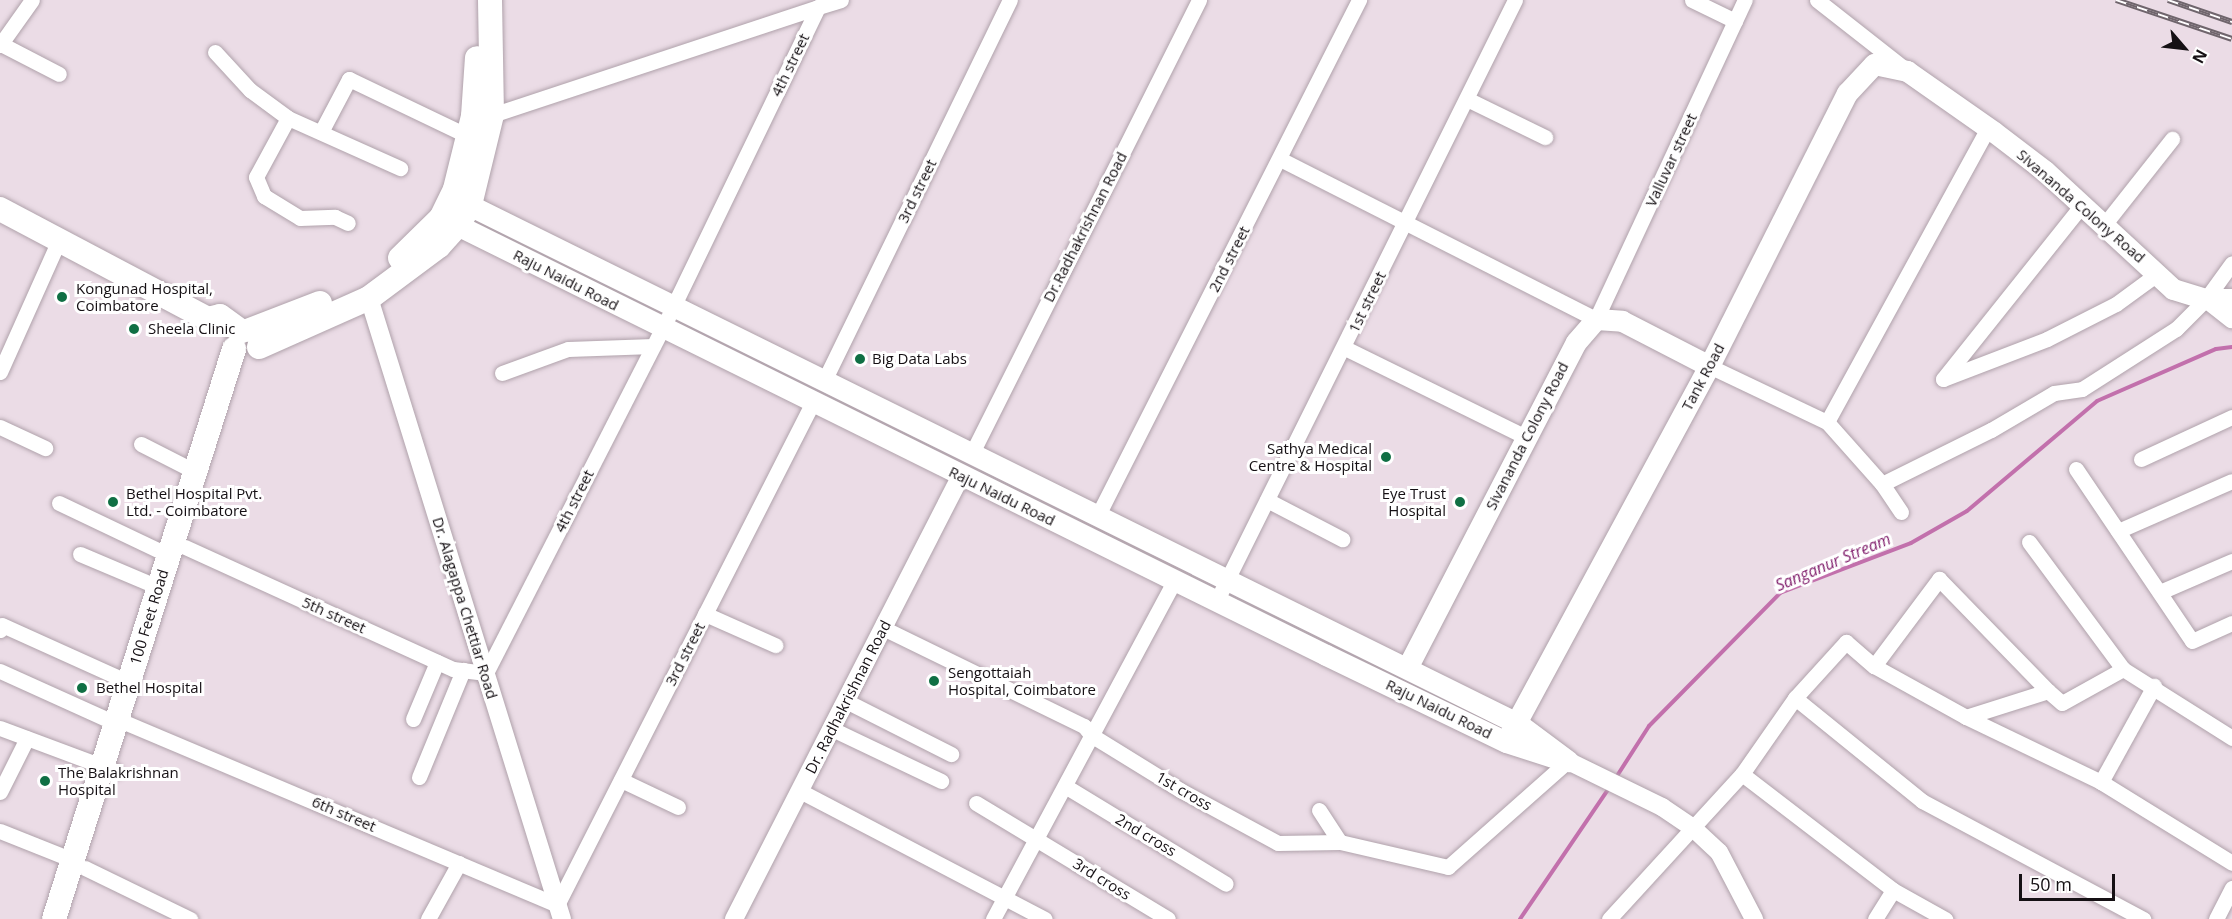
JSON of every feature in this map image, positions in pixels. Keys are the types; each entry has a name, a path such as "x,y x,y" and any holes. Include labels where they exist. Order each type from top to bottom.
{"main road":[{"path":"244,342 355,287 397,260 455,211 473,116 479,24 476,0"},
{"path":"244,342 369,298 439,246 492,115 490,0"},
{"name":"Tank Road","path":"1506,742 1709,366 1847,93 1874,64 1907,71"},
{"name":"Sivananda Colony Road","path":"1907,71 1988,128 2082,205 2173,289 2206,299 2232,299"},
{"path":"0,209 60,238 208,319 220,316 244,342"},
{"name":"Raju Naidu Road","path":"455,211 673,307 1517,723 1568,761"},
{"name":"Raju Naidu Road","path":"455,211 658,338 813,402 1174,582 1506,742 1568,761"},
{"path":"1596,319 1622,321 1709,366"},
{"name":"Sivananda Colony Road","path":"1407,669 1576,342 1596,319"},
{"name":"100 Feet Road","path":"121,722 128,682 158,587 176,551 194,471 244,342"},
{"name":"100 Feet Road","path":"54,919 79,864 109,770 121,722 244,342"},
{"name":"100 Feet Road","path":"69,919 79,864"}],"street":[{"path":"32,0 1,44 59,74"},
{"path":"492,115 841,0"},
{"name":"3rd street","path":"824,381 1010,0"},
{"name":"Dr.Radhakrishnan Road","path":"971,455 1198,0"},
{"name":"2nd street","path":"1097,517 1359,0"},
{"name":"1st street","path":"1216,602 1345,348 1515,0"},
{"path":"1692,0 1735,21"},
{"name":"Valluvar street","path":"1596,319 1745,0"},
{"path":"1817,0 1907,71"},
{"name":"4th street","path":"486,673 658,338 818,8"},
{"path":"215,52 250,90 288,118 400,168"},
{"path":"321,132 349,79 468,136"},
{"path":"1467,99 1545,137"},
{"path":"288,118 256,177 264,196 300,218 335,217 348,223"},
{"path":"1827,422 1988,128"},
{"path":"2104,225 2172,139"},
{"path":"1280,159 1596,319"},
{"path":"2082,205 1943,379 2047,339 2116,304 2157,274"},
{"path":"0,372 60,238"},
{"path":"1881,484 1991,430 2054,393 2082,389 2176,329 2206,299 2232,263"},
{"name":"Dr. Alagappa Chettiar Road","path":"369,298 560,912"},
{"path":"2206,299 2232,319"},
{"path":"502,373 568,349 658,338"},
{"path":"1345,348 1526,437"},
{"path":"1709,366 1827,422 1881,484 1901,512"},
{"name":"3rd street","path":"560,912 621,780 813,402"},
{"path":"2141,459 2232,417"},
{"path":"0,427 45,448"},
{"path":"141,444 194,471"},
{"path":"2076,470 2192,641 2232,623"},
{"name":"Dr. Radhakrishnan Road","path":"734,919 961,475"},
{"path":"2118,531 2232,481"},
{"path":"1267,500 1342,539"},
{"name":"5th street","path":"59,503 437,662 463,670 486,673"},
{"path":"2029,542 2122,669 2154,686 2232,738"},
{"path":"80,554 158,587"},
{"path":"2160,592 2232,561"},
{"path":"1874,666 1939,579 2062,703 2122,669"},
{"path":"993,919 1174,582"},
{"path":"705,614 775,645"},
{"path":"0,630 2,625 128,682"},
{"name":"1st cross","path":"883,628 1084,726 1091,735 1180,790 1278,843 1340,842"},
{"path":"1609,919 1742,774 1795,698 1846,642 1874,666 1966,717 2101,782 2232,863"},
{"path":"413,719 437,662"},
{"path":"419,777 463,670"},
{"name":"6th street","path":"0,671 459,863 560,912"},
{"path":"2101,782 2154,686"},
{"path":"1966,717 2048,691"},
{"path":"1795,698 1923,801 2143,919"},
{"path":"846,701 951,754"},
{"path":"0,728 109,770"},
{"path":"832,729 941,781"},
{"path":"0,792 27,738"},
{"path":"1319,810 1340,842 1448,867 1568,761 1662,807 1693,828 1719,852 1755,919"},
{"path":"1742,774 1893,890 1945,919"},
{"path":"621,780 678,807"},
{"name":"2nd cross","path":"1065,786 1226,884"},
{"path":"800,791 1045,919"},
{"name":"3rd cross","path":"976,803 1168,919"},
{"path":"0,831 79,864 190,919"},
{"path":"428,919 459,863"},
{"path":"2216,919 2232,888"},
{"path":"1875,919 1893,890"}],"waterway":[{"name":"Sanganur Stream","path":"1615,779 1649,726 1780,593 1911,543 1967,511 2097,401 2216,349 2232,347"},
{"name":"Sanganur Stream","path":"1520,919 1609,788"}],"railway":[{"path":"2116,0 2232,39"},
{"path":"2168,0 2232,22"}],"place":[{"name":"Kongunad Hospital, Coimbatore","path":"62,297"},
{"name":"Sheela Clinic","path":"134,329"},
{"name":"Big Data Labs","path":"860,359"},
{"name":"Sathya Medical Centre & Hospital","path":"1386,457"},
{"name":"Bethel Hospital Pvt. Ltd. - Coimbatore","path":"113,502"},
{"name":"Eye Trust Hospital","path":"1460,502"},
{"name":"Sengottaiah Hospital, Coimbatore","path":"934,681"},
{"name":"Bethel Hospital","path":"82,688"},
{"name":"The Balakrishnan Hospital","path":"45,781"}]}
